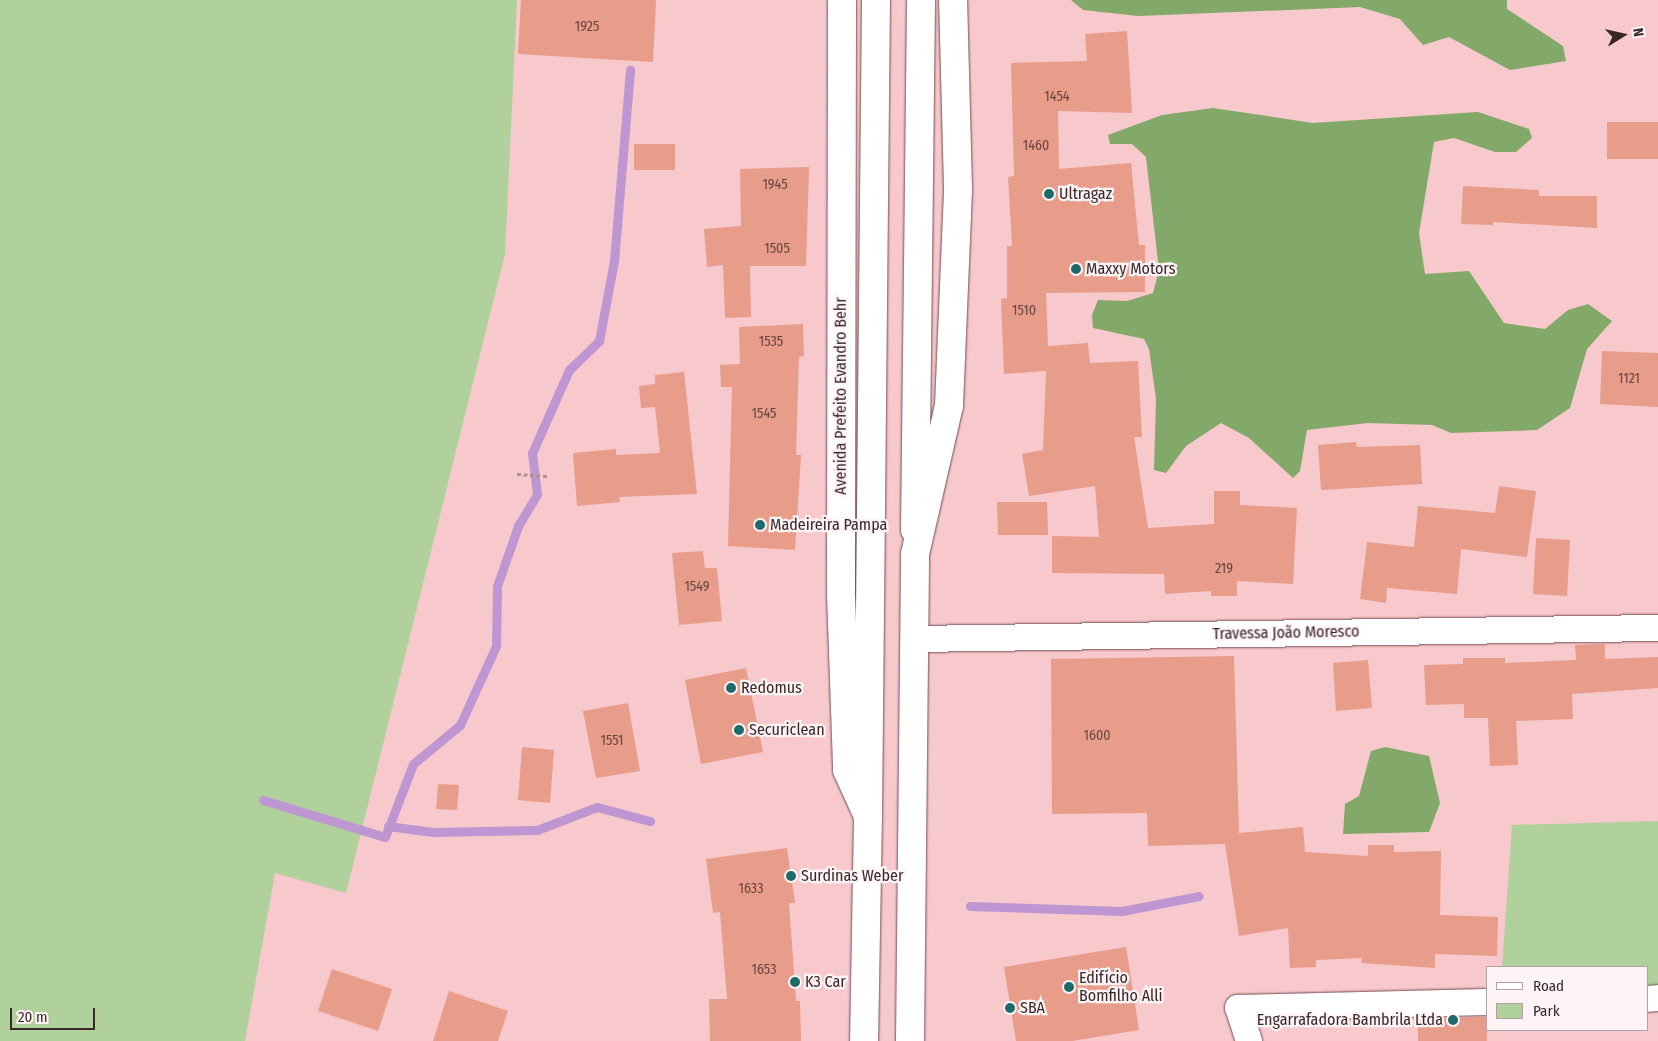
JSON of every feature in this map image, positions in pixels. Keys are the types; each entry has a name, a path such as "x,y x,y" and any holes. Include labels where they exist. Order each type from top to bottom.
{"main road":[{"name":"Avenida Prefeito Evandro Behr","path":"842,0 841,614 847,770 868,816"},
{"name":"Avenida Prefeito Evandro Behr","path":"864,1041 876,0"},
{"path":"910,1041 921,0"},
{"path":"914,554 949,406 958,188 954,0"}],"street":[{"name":"Travessa João Moresco","path":"914,639 1658,628"},
{"path":"1249,1041 1238,1008 1486,1002"}],"path":[{"path":"516,474 549,476"}],"green space":[{"path":"0,0 517,0 505,254 346,893 275,873 245,1041 0,1041"},
{"path":"1071,0 1507,0 1507,9 1563,46 1566,61 1510,70 1449,37 1423,45 1400,19 1360,7 1138,16 1083,10"},
{"path":"1213,108 1313,123 1478,112 1529,129 1532,138 1516,152 1495,152 1454,138 1434,142 1419,233 1425,274 1469,271 1504,323 1545,329 1568,310 1588,304 1612,321 1587,349 1570,408 1537,430 1451,433 1432,425 1368,423 1307,430 1300,471 1293,478 1249,438 1221,423 1186,446 1166,473 1154,470 1156,399 1149,349 1144,339 1093,328 1092,315 1098,300 1127,301 1153,293 1159,270 1146,157 1132,144 1110,144 1108,135 1162,115"},
{"path":"1385,747 1429,756 1440,803 1429,832 1343,834 1345,804 1359,796 1371,751"},
{"path":"1658,821 1658,988 1648,988 1648,966 1502,966 1512,825"}],"building":[{"path":"521,0 656,0 653,62 518,54"},
{"path":"1127,31 1132,113 1058,111 1059,169 1131,163 1139,245 1145,245 1145,292 1046,293 1048,346 1088,343 1090,363 1138,361 1142,437 1134,437 1148,528 1214,524 1214,491 1240,491 1240,505 1297,508 1293,584 1237,581 1237,596 1211,596 1211,591 1165,594 1164,574 1052,573 1052,536 1099,537 1095,486 1029,496 1022,454 1043,450 1046,371 1004,374 1001,299 1007,298 1007,246 1012,246 1008,177 1014,176 1011,63 1087,61 1085,34"},
{"path":"1607,122 1658,122 1658,159 1607,159"},
{"path":"634,144 675,144 675,170 634,170"},
{"path":"809,167 806,266 750,266 751,317 725,318 723,265 707,267 704,229 741,226 740,169"},
{"path":"1463,186 1539,190 1539,196 1597,196 1597,228 1493,222 1493,225 1461,224"},
{"path":"803,324 804,356 799,357 796,455 801,455 795,550 728,546 732,387 721,387 720,365 740,364 739,327"},
{"path":"1602,351 1658,353 1658,407 1600,404"},
{"path":"684,372 697,494 619,497 620,502 577,506 573,453 616,449 616,455 660,453 655,407 641,408 639,386 655,384 655,375"},
{"path":"1356,442 1357,447 1420,445 1422,484 1321,490 1318,445"},
{"path":"1499,486 1536,491 1527,557 1461,549 1457,594 1387,588 1386,603 1360,599 1367,542 1414,547 1418,506 1495,513"},
{"path":"997,502 1047,502 1048,535 998,535"},
{"path":"1536,538 1570,540 1567,596 1533,594"},
{"path":"703,551 705,568 717,568 722,621 679,625 672,553"},
{"path":"1605,644 1605,659 1658,657 1658,688 1572,694 1573,719 1516,721 1518,765 1490,766 1488,718 1464,718 1464,704 1426,705 1424,665 1463,664 1463,658 1505,658 1505,663 1576,660 1575,645"},
{"path":"1234,656 1239,833 1303,827 1305,852 1368,856 1368,845 1394,845 1394,852 1441,851 1440,915 1498,917 1497,956 1435,954 1435,968 1361,963 1362,958 1316,960 1316,967 1290,968 1288,928 1239,936 1225,844 1148,846 1147,813 1052,814 1051,659"},
{"path":"1368,660 1372,708 1336,711 1333,663"},
{"path":"746,668 763,752 701,764 685,680"},
{"path":"628,703 640,771 596,778 583,711"},
{"path":"522,747 554,750 550,803 518,800"},
{"path":"438,784 459,785 457,810 436,809"},
{"path":"787,848 795,903 789,903 796,1001 800,1001 801,1041 710,1041 709,999 727,999 720,912 713,913 706,859"},
{"name":"Edifício Bomfilho Alli","path":"1126,947 1139,1030 1072,1041 1016,1041 1004,967"},
{"path":"332,969 392,989 378,1031 318,1011"},
{"path":"449,991 508,1011 498,1041 433,1041"},
{"path":"1486,1017 1487,1041 1418,1041 1418,1019"}],"waterway":[{"path":"263,800 385,837 413,764 460,725 496,646 497,586 518,526 537,494 532,453 569,370 599,341 614,261 630,70"},
{"path":"388,826 433,832 537,830 597,807 650,821"},
{"path":"970,906 1122,911 1199,896"}],"place":[{"name":"Ultragaz","path":"1049,194"},
{"name":"Maxxy Motors","path":"1076,269"},
{"name":"Madeireira Pampa","path":"760,525"},
{"name":"Redomus","path":"731,688"},
{"name":"Securiclean","path":"739,730"},
{"name":"Surdinas Weber","path":"791,876"},
{"name":"K3 Car","path":"795,982"},
{"name":"Edifício Bomfilho Alli","path":"1069,987"},
{"name":"SBA","path":"1010,1008"},
{"name":"Engarrafadora Bambrila Ltda","path":"1453,1020"}]}
